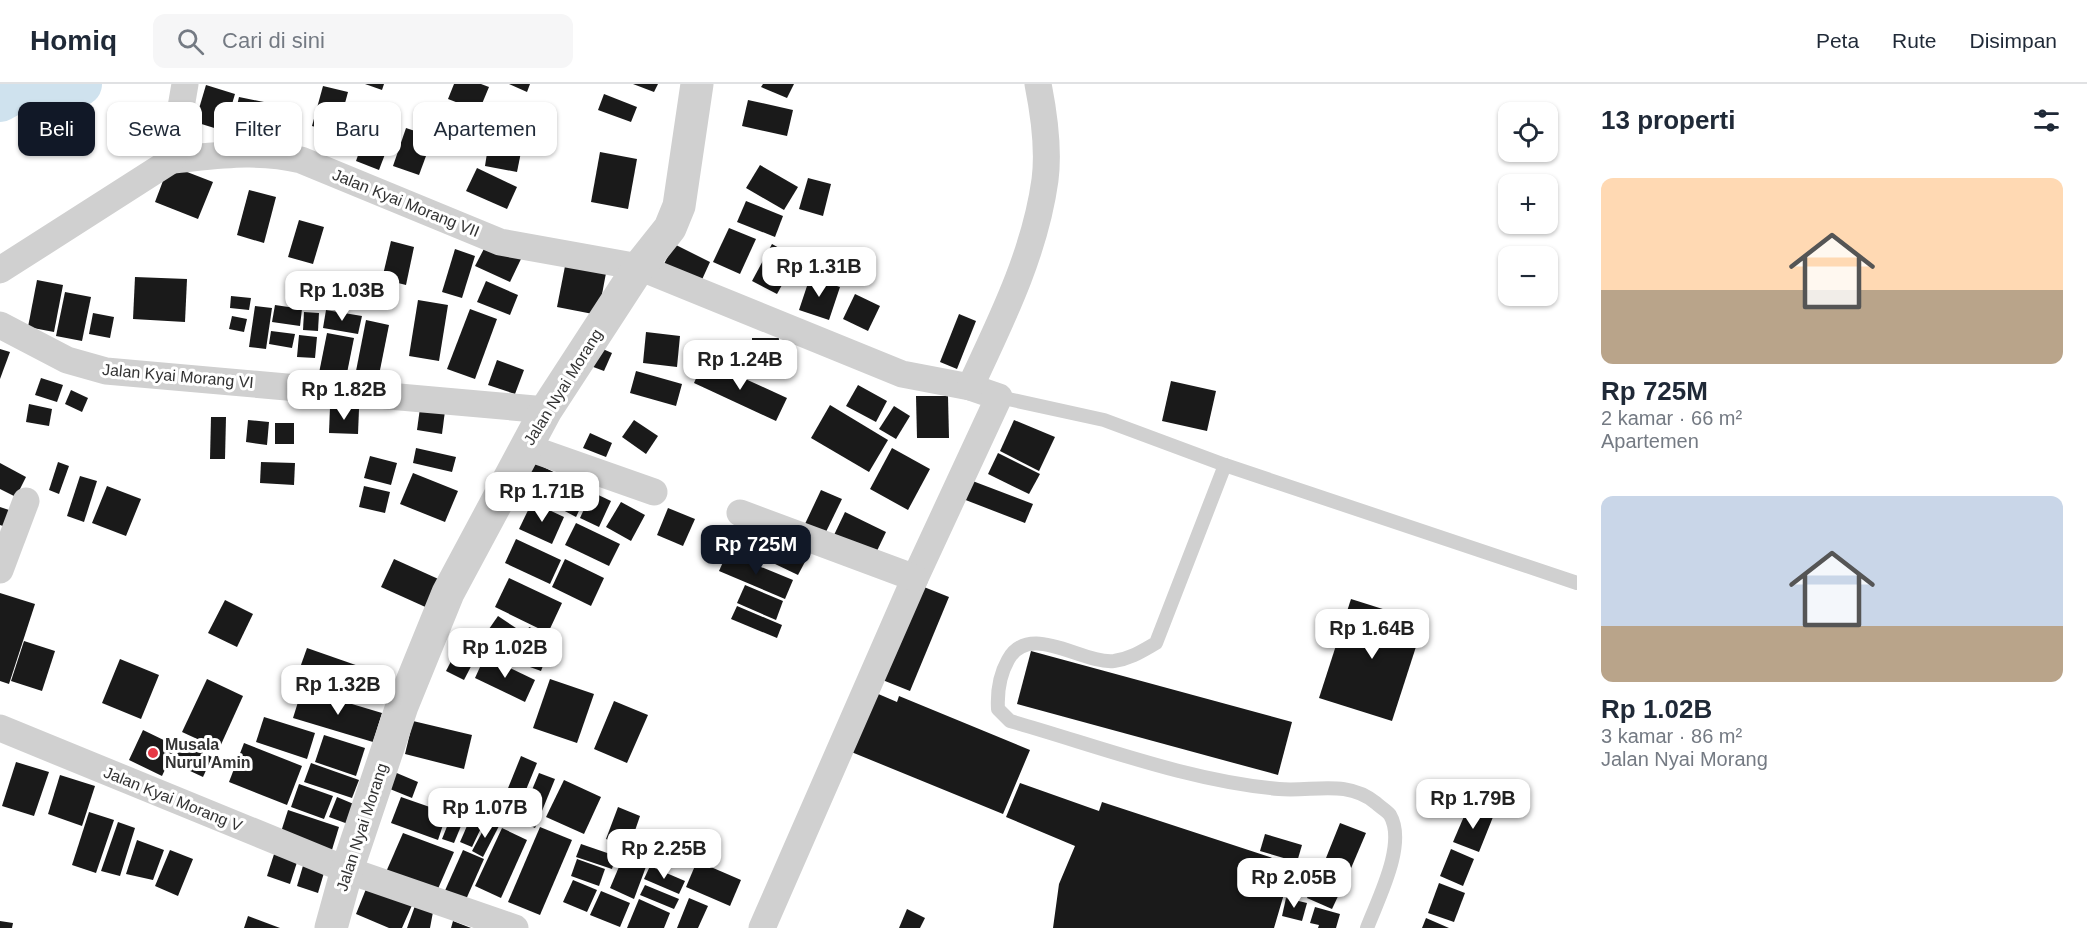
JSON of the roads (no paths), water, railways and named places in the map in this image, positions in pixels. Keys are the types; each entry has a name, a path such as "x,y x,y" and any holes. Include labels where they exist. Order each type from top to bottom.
{"street":[{"path":"0,270 172,160 186,84"},
{"name":"Jalan Nyai Morang","path":"331,928 347,870 416,666 448,593 546,410 639,267 670,228 679,206 697,84"},
{"path":"762,928 904,574 982,391 1027,256 1045,179 1044,114 1038,84"},
{"name":"Jalan Kyai Morang VII","path":"172,160 250,152 274,153 301,160 500,242 639,267 902,374 982,391"},
{"name":"Jalan Kyai Morang VI","path":"0,325 67,360 106,371 546,410"},
{"path":"526,447 654,492"},
{"path":"0,570 26,501"},
{"path":"740,513 904,574"},
{"name":"Jalan Kyai Morang V","path":"0,728 347,870 515,928"}],"lane":[{"path":"982,391 1104,420 1225,465 1577,584"},
{"path":"1225,465 1156,643 1135,656 1113,661 1094,660 1044,643 1025,645 1012,652 1002,671 997,690 998,709 1010,721 1220,780 1281,790 1335,787 1351,790 1371,800 1389,814 1396,830 1395,847 1367,928"}],"waterway":[{"path":"0,100 11,94 80,84"}],"place":[{"name":"Musala Nurul Amin","path":"153,753"}]}
